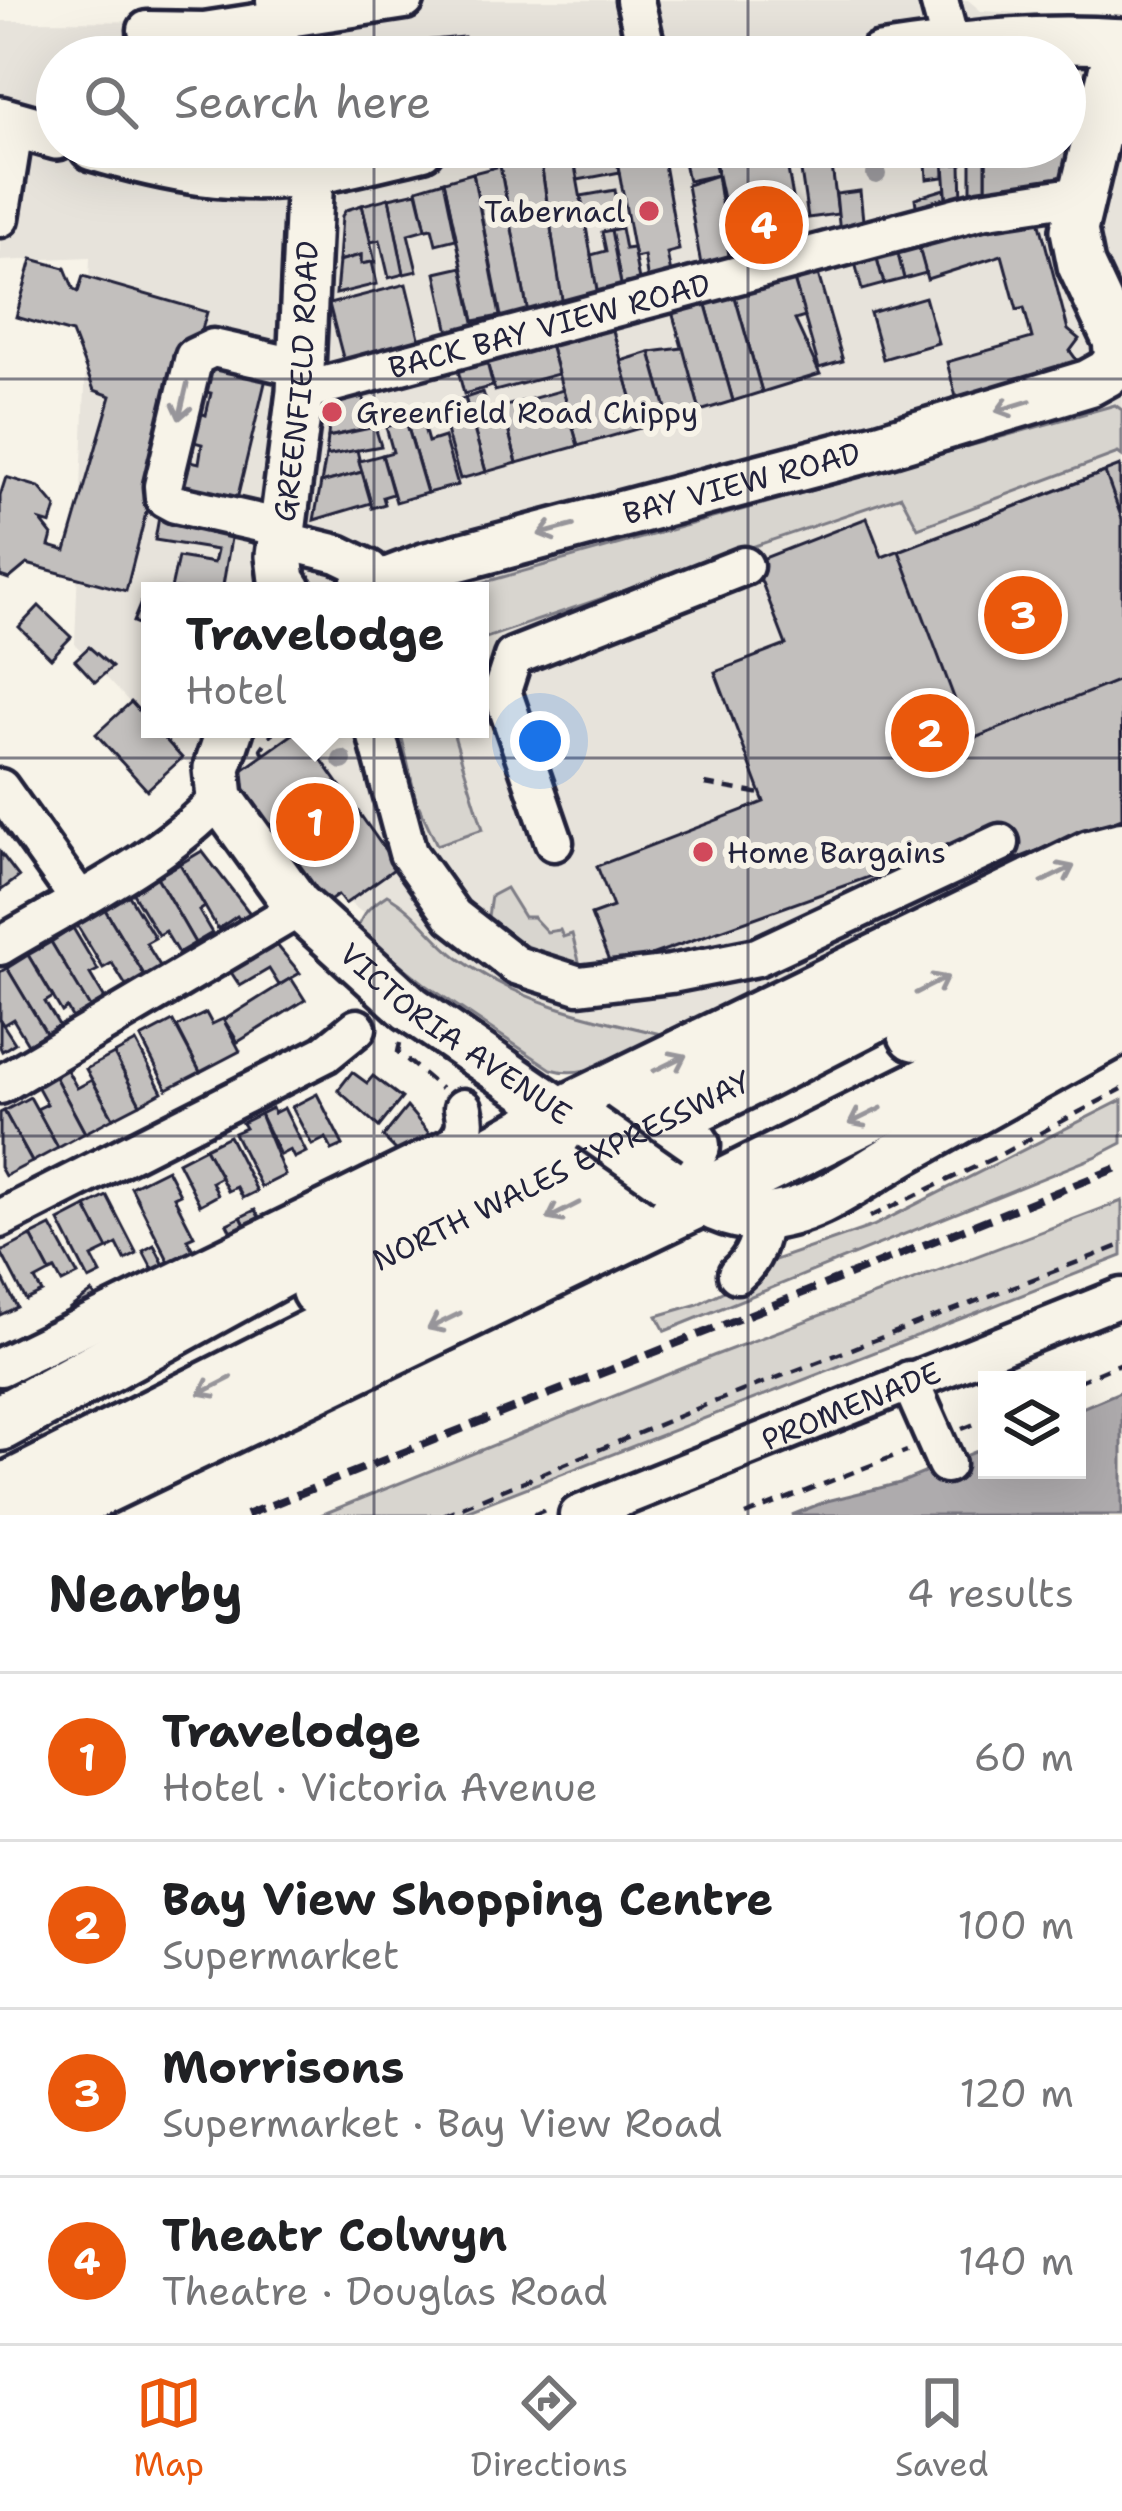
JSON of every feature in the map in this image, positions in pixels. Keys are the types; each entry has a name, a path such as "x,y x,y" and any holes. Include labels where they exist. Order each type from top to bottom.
{"highway":[{"path":"0,1423 1091,858 1122,850"},
{"name":"NORTH WALES EXPRESSWAY","path":"0,1448 544,1175 764,1071 1122,886"},
{"name":"NORTH WALES EXPRESSWAY","path":"0,1494 962,1010 1122,940"},
{"path":"32,1515 117,1480 683,1190 1122,993"}],"main road":[{"path":"1086,40 1121,42 1074,230 1081,265 1121,360"},
{"path":"181,168 202,173 256,168"},
{"name":"GREENFIELD ROAD","path":"284,582 282,534 301,380 300,168"},
{"name":"BAY VIEW ROAD","path":"385,582 511,542 901,440 1089,382 1121,360"},
{"path":"220,798 217,768 247,741"},
{"name":"VICTORIA AVENUE","path":"220,798 297,905 410,1008 683,1190 737,1216 764,1217"},
{"path":"764,1217 802,1207 850,1185 1122,1030"}],"street":[{"path":"147,30 204,32 278,26 405,0"},
{"path":"635,0 643,36"},
{"path":"939,0 949,36"},
{"path":"0,218 24,127"},
{"name":"BACK BAY VIEW ROAD","path":"301,380 981,210 1080,195"},
{"path":"301,380 213,348 194,357 164,498 338,554 369,569 367,582"},
{"path":"554,842 502,691 513,657 744,566"},
{"path":"377,738 408,854 453,916 516,965 579,985 671,974 1000,843"},
{"path":"0,788 80,898"},
{"path":"0,946 161,849 220,798"},
{"path":"0,1085 284,917"},
{"path":"0,1219 326,1054 357,1028"},
{"path":"0,1366 453,1146 463,1136 463,1108"},
{"path":"737,1274 749,1264 764,1217"},
{"name":"PROMENADE","path":"578,1515 1122,1297"},
{"path":"909,1380 941,1452"}],"path":[{"path":"705,784 761,794"},
{"path":"856,1221 935,1188 1122,1089"},
{"path":"443,1515 706,1405 1122,1245"},
{"path":"1086,1378 1122,1364"},
{"path":"745,1515 941,1452 978,1425"}],"shaded area":[{"path":"405,0 968,0 981,11 1122,18 1122,828 875,930 611,1062 375,922 220,798 163,738 489,738 489,582 141,582 141,714 75,644 90,257 0,261 0,21 271,22"},
{"path":"1115,405 1122,410 1122,456 1118,453 918,528 901,496 489,637 489,582 485,582"},
{"path":"402,738 455,738 483,829 437,845 416,800"},
{"path":"506,888 524,917 533,917 547,932 560,930 563,937 572,934 581,969 524,948 487,923 491,896"},
{"path":"387,895 458,958 505,986 581,1015 661,1034 595,1068 551,1069 426,985 357,930 368,910"},
{"path":"1122,1100 1122,1143 1095,1157 665,1331 657,1316 698,1304 736,1285 760,1265 873,1226"},
{"path":"1122,1201 1122,1256 456,1515 321,1515 713,1356"},
{"path":"1122,1391 1122,1515 792,1515 900,1483 978,1451 978,1479 1086,1479 1086,1406"}],"building":[{"path":"500,168 542,168 563,306 530,324"},
{"path":"500,168 530,324 504,332 473,173"},
{"path":"542,168 575,168 600,304 564,315"},
{"path":"576,168 619,168 620,172 578,180"},
{"name":"Tabernacl","path":"618,168 665,168 679,250 667,253 673,284 649,288 644,256 635,258"},
{"path":"685,168 716,168 717,175 688,181"},
{"path":"716,168 788,168 802,248 736,260"},
{"path":"832,168 838,214 808,218 801,171"},
{"path":"926,168 944,168 944,177 927,179"},
{"path":"944,168 961,168 962,205 947,206"},
{"path":"971,168 986,168 986,201 971,205"},
{"path":"986,168 1068,168 1060,190 986,201"},
{"path":"473,173 500,316 474,321 444,181"},
{"path":"717,175 731,269 703,276 687,185"},
{"path":"444,181 456,239 436,244 432,228 426,229 417,189"},
{"path":"945,189 947,206 918,219 915,198"},
{"path":"615,190 619,213 585,219 581,196"},
{"path":"860,191 864,230 840,233 836,194"},
{"path":"417,192 426,229 408,234 417,271 404,274 389,198"},
{"path":"389,198 404,274 389,278 380,240 371,242 362,205"},
{"path":"362,205 375,262 361,264 361,255 339,261 342,216"},
{"path":"1037,212 1068,330 1079,339 1070,351 1079,363 1022,387 1019,379 956,397 947,362 1032,338 1024,308 1017,310 1002,255 927,279 916,237"},
{"path":"621,228 625,249 633,248 640,286 622,290 611,230"},
{"path":"611,230 622,290 598,296 591,255 606,251 602,232"},
{"path":"916,237 926,273 904,279 895,242"},
{"path":"895,242 904,279 884,284 874,248"},
{"path":"874,248 884,284 862,290 853,254"},
{"path":"361,255 361,264 372,262 377,284 336,294 339,261"},
{"path":"32,259 65,268 78,292 83,276 207,312 197,347 189,345 126,591 27,564 9,579 0,576 0,496 6,477 39,487 56,507 51,524 41,521 52,535 49,546 66,551 111,396 94,390 72,333 16,317"},
{"path":"462,267 478,340 452,346 436,273"},
{"path":"816,267 843,361 819,368 792,273"},
{"path":"792,273 805,317 795,320 820,374 762,392 733,290"},
{"path":"406,284 423,354 347,373 329,304"},
{"path":"733,290 762,392 733,401 704,298"},
{"path":"925,297 938,343 883,359 870,313"},
{"path":"704,298 733,401 700,411 671,308"},
{"path":"610,320 640,428 578,446 548,337"},
{"path":"548,337 558,374 495,391 485,355"},
{"path":"683,348 700,411 669,420 650,352"},
{"path":"650,352 669,420 640,428 621,361"},
{"path":"485,355 493,386 464,394 456,362"},
{"path":"203,363 268,370 234,512 180,488 187,460 199,463 202,444 190,441 197,412 206,415 211,393 199,390"},
{"path":"361,389 372,427 328,437 331,397"},
{"path":"563,390 578,446 517,463 502,407"},
{"path":"483,392 489,411 502,407 517,463 486,472 465,398"},
{"path":"465,398 486,472 460,479 439,406"},
{"path":"421,417 428,442 444,437 458,485 427,493 406,421"},
{"path":"406,421 427,493 396,502 382,455 393,452 386,427"},
{"path":"375,427 381,446 326,456 328,437"},
{"path":"357,450 362,472 321,483 326,456"},
{"path":"382,455 393,494 383,497 385,504 372,508 359,461"},
{"path":"1120,466 1122,818 1011,861 1000,830 612,969 591,915 613,907 597,866 764,802 715,672 786,645 754,562 867,518 882,557"},
{"path":"362,472 371,503 314,520 321,483"},
{"path":"1105,472 1122,519 1122,679 970,740 899,551"},
{"path":"159,517 234,521 224,582 173,582 178,557 214,563 217,550 155,540"},
{"path":"141,603 141,625 133,622"},
{"path":"39,606 71,637 51,658 19,627"},
{"path":"89,647 112,667 95,682 75,660"},
{"path":"131,702 141,713 141,738 164,738 182,758 147,790 96,734"},
{"path":"287,738 306,738 397,867 345,904 338,895 324,905 234,776"},
{"path":"202,851 252,916 242,923 237,916 218,929 180,864"},
{"path":"0,852 19,877 0,891"},
{"path":"180,864 205,907 199,911 212,933 195,943 157,877"},
{"path":"157,877 195,943 178,953 165,931 158,935 132,892"},
{"path":"128,894 155,938 146,943 162,969 146,978 104,908"},
{"path":"104,908 146,978 128,989 112,963 103,968 77,925"},
{"path":"73,928 98,970 90,974 105,999 90,1008 51,942"},
{"path":"267,933 300,973 279,985 269,969 240,986 223,960"},
{"path":"51,942 97,1019 89,1024 82,1014 73,1019 67,1008 62,1012 28,955"},
{"path":"28,955 53,997 45,1002 59,1025 46,1033 7,968"},
{"path":"7,968 46,1033 28,1044 13,1019 3,1025 0,1020 0,972"},
{"path":"291,978 305,1000 238,1042 224,1020"},
{"path":"206,1013 212,1024 223,1019 240,1051 200,1072 177,1027"},
{"path":"0,1020 15,1043 2,1051 0,1047"},
{"path":"173,1021 200,1072 167,1089 141,1038"},
{"path":"136,1042 162,1092 140,1104 114,1054"},
{"path":"114,1054 140,1104 113,1118 86,1069"},
{"path":"66,1068 77,1088 92,1080 113,1118 85,1133 54,1075"},
{"path":"352,1072 367,1083 373,1076 402,1098 379,1127 338,1090"},
{"path":"54,1075 85,1133 58,1148 37,1109 47,1104 36,1084"},
{"path":"317,1094 343,1145 332,1150 326,1138 312,1145 292,1107"},
{"path":"30,1097 58,1148 32,1162 4,1111"},
{"path":"407,1107 435,1140 404,1158 383,1137"},
{"path":"272,1108 274,1113 284,1108 306,1152 294,1158 290,1150 280,1155 260,1114"},
{"path":"4,1111 32,1162 5,1176 0,1167 0,1113"},
{"path":"260,1114 285,1175 261,1187 234,1133"},
{"path":"229,1136 257,1191 243,1198 237,1187 228,1191 205,1148"},
{"path":"205,1148 221,1177 212,1182 218,1195 200,1205 178,1162"},
{"path":"167,1169 180,1194 174,1197 194,1236 187,1239 194,1252 170,1264 131,1187"},
{"path":"107,1196 137,1254 125,1260 117,1244 108,1249 86,1207"},
{"path":"86,1207 108,1249 92,1257 101,1274 89,1280 59,1221"},
{"path":"255,1210 264,1225 249,1233 241,1217"},
{"path":"241,1217 249,1233 235,1240 227,1224"},
{"path":"51,1226 78,1275 62,1283 55,1270 50,1272 31,1236"},
{"path":"31,1236 50,1272 35,1280 42,1292 26,1300 1,1252"},
{"path":"154,1245 168,1273 157,1278 143,1251"},
{"path":"0,1273 17,1307 0,1315"},
{"path":"92,1292 98,1300 76,1316 70,1308"}],"railway":[{"path":"246,1515 1122,1166"}],"place":[{"name":"Tabernacl","path":"649,211"},
{"name":"Theatr Colwyn","path":"764,225"},
{"name":"Greenfield Road Chippy","path":"332,412"},
{"name":"Morrisons","path":"1023,615"},
{"name":"Bay View Shopping Centre","path":"930,733"},
{"name":"Travelodge","path":"315,822"},
{"name":"Home Bargains","path":"703,852"}]}
